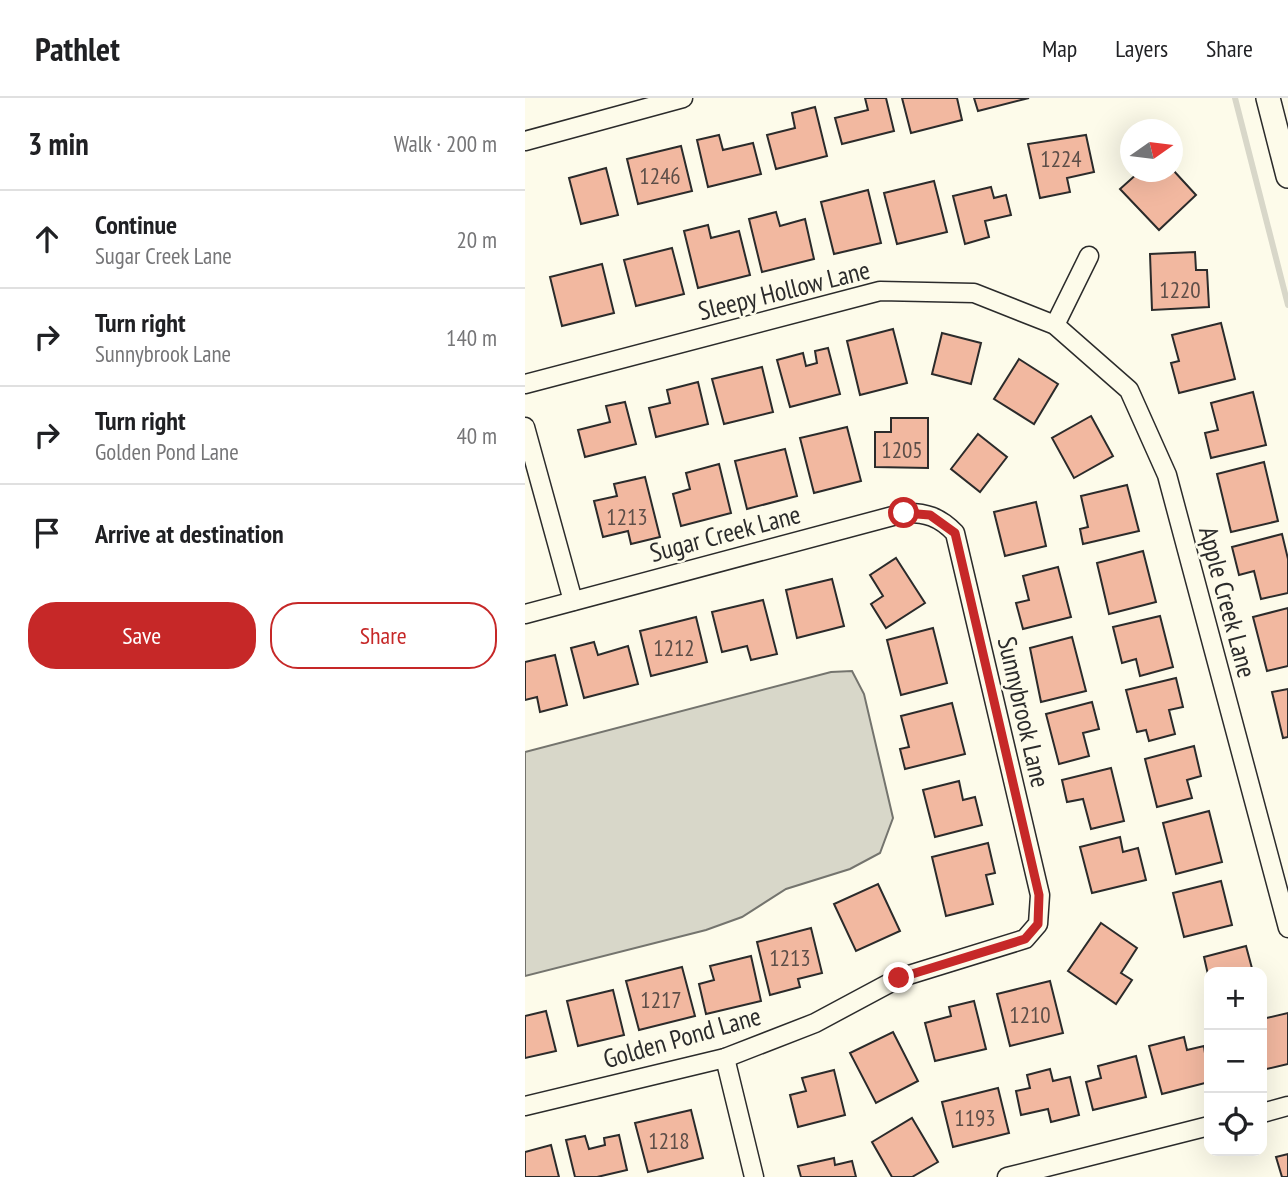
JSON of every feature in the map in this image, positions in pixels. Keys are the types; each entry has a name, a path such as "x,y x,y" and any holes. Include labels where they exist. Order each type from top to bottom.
{"street":[{"path":"525,141 683,98"},
{"path":"1268,98 1288,176"},
{"path":"1055,325 1089,256"},
{"name":"Sleepy Hollow Lane","path":"525,384 880,291 974,293 1055,325"},
{"name":"Apple Creek Lane","path":"1055,325 1129,390 1167,475 1288,928"},
{"path":"525,427 573,601"},
{"name":"Sugar Creek Lane","path":"525,614 904,513 921,513 939,519"},
{"name":"Sunnybrook Lane","path":"939,519 955,533 1039,895 1038,924"},
{"name":"Golden Pond Lane","path":"525,1106 725,1058 815,1023 899,978 1025,939 1038,924"},
{"path":"725,1058 754,1177"},
{"path":"1267,1112 1288,1106"},
{"path":"1007,1177 1204,1127"}],"shaded area":[{"path":"852,671 864,694 893,818 880,853 850,869 786,889 742,917 706,930 525,976 525,752 831,672"}],"building":[{"path":"865,98 886,98 894,131 842,144 835,118 868,110"},
{"path":"902,98 957,98 962,120 911,133"},
{"path":"974,98 1029,98 978,111"},
{"path":"815,107 827,156 776,169 767,135 795,128 792,113"},
{"path":"719,135 723,150 753,143 761,174 708,187 697,140"},
{"path":"1086,135 1094,172 1067,178 1070,192 1040,198 1028,144"},
{"path":"681,146 692,191 638,204 627,159"},
{"path":"606,168 618,215 581,224 569,178"},
{"path":"934,181 947,232 897,244 884,193"},
{"path":"1183,181 1196,195 1159,230 1120,189 1128,182"},
{"path":"991,187 994,198 1006,195 1011,215 985,221 989,237 965,244 953,196"},
{"path":"868,190 881,243 834,254 821,202"},
{"path":"776,212 780,226 805,219 814,259 762,272 749,219"},
{"path":"708,225 711,238 739,231 750,275 698,288 684,231"},
{"path":"672,248 684,294 636,306 624,260"},
{"path":"1195,252 1196,270 1207,270 1209,307 1152,310 1150,254"},
{"path":"602,264 614,313 562,326 550,277"},
{"path":"1221,323 1235,379 1179,393 1171,363 1179,361 1172,335"},
{"path":"893,329 907,383 860,395 847,341"},
{"path":"942,333 981,343 971,384 932,374"},
{"path":"828,348 840,394 790,407 777,360 803,353 806,366 817,363 815,351"},
{"path":"1019,359 1058,384 1034,424 994,399"},
{"path":"762,367 773,412 724,424 712,379"},
{"path":"698,382 708,424 656,437 649,408 670,403 667,390"},
{"path":"1253,392 1266,445 1211,458 1205,433 1218,430 1211,403"},
{"path":"625,402 636,444 585,457 578,430 610,422 606,406"},
{"path":"1091,416 1113,456 1074,478 1052,438"},
{"path":"891,418 928,418 928,468 875,467 875,432 891,432"},
{"path":"847,427 861,481 814,493 800,438"},
{"path":"978,434 1007,457 980,492 951,469"},
{"path":"785,449 797,496 747,509 735,461"},
{"path":"1264,462 1278,521 1231,532 1217,474"},
{"path":"719,464 731,513 681,526 673,494 690,489 686,473"},
{"path":"645,477 660,537 631,544 628,531 603,537 594,501 617,496 614,484"},
{"path":"1127,485 1139,531 1083,544 1080,529 1088,527 1081,496"},
{"path":"1036,502 1046,546 1005,556 994,512"},
{"path":"1282,534 1288,559 1288,593 1261,599 1254,571 1239,575 1232,547"},
{"path":"1143,551 1156,602 1109,614 1097,563"},
{"path":"896,558 925,603 886,628 871,604 883,596 870,575"},
{"path":"1058,567 1071,617 1023,629 1016,603 1029,600 1023,576"},
{"path":"832,579 844,626 797,638 786,590"},
{"path":"763,600 777,654 751,660 747,646 722,652 712,612"},
{"path":"1288,608 1288,666 1267,671 1253,617"},
{"path":"1160,616 1173,667 1140,676 1136,659 1122,663 1113,627"},
{"path":"696,617 707,662 651,676 640,631"},
{"path":"933,628 947,683 901,695 887,640"},
{"path":"1072,637 1086,691 1041,702 1030,648"},
{"path":"594,642 598,655 628,646 638,684 584,698 571,648"},
{"path":"555,655 567,705 540,712 537,697 525,700 525,662"},
{"path":"1176,678 1183,707 1169,710 1175,734 1149,741 1146,730 1137,732 1126,690"},
{"path":"1288,689 1288,737 1283,738 1272,692"},
{"path":"1092,702 1099,729 1083,733 1089,756 1059,764 1046,714"},
{"path":"952,703 965,754 905,769 900,749 909,747 901,716"},
{"path":"1194,746 1201,776 1187,780 1192,798 1157,807 1145,759"},
{"path":"1111,768 1124,821 1091,829 1083,799 1067,802 1062,780"},
{"path":"959,781 963,800 975,797 982,825 935,837 923,790"},
{"path":"1209,811 1222,862 1176,874 1163,823"},
{"path":"1120,837 1123,852 1138,848 1146,880 1092,893 1080,847"},
{"path":"988,843 995,873 986,875 993,904 946,916 932,857"},
{"path":"1221,881 1232,925 1184,937 1173,893"},
{"path":"878,884 900,931 856,951 834,904"},
{"path":"1101,923 1137,948 1121,973 1132,980 1116,1004 1068,971"},
{"path":"811,928 822,973 798,979 800,987 770,995 757,942"},
{"path":"1246,946 1252,967 1206,967 1204,957"},
{"path":"751,956 761,1001 706,1014 699,984 714,980 710,966"},
{"path":"682,967 695,1016 639,1030 626,981"},
{"path":"1050,981 1063,1033 1010,1046 997,994"},
{"path":"613,990 624,1035 578,1046 567,1001"},
{"path":"974,1001 986,1049 935,1061 925,1023 951,1016 949,1007"},
{"path":"546,1011 556,1051 525,1058 525,1016"},
{"path":"1288,1013 1288,1064 1267,1069 1267,1030 1267,1018"},
{"path":"893,1032 918,1081 876,1103 850,1053"},
{"path":"1184,1037 1187,1050 1204,1046 1204,1083 1162,1094 1149,1046"},
{"path":"1136,1056 1146,1097 1093,1110 1086,1082 1101,1078 1098,1066"},
{"path":"1050,1069 1053,1081 1070,1077 1079,1115 1051,1122 1048,1109 1021,1115 1016,1091 1030,1088 1027,1075"},
{"path":"834,1070 845,1115 798,1127 790,1095 806,1091 802,1078"},
{"path":"998,1088 1009,1133 953,1147 942,1102"},
{"path":"691,1110 703,1158 648,1172 635,1123"},
{"path":"912,1118 938,1162 912,1177 892,1177 872,1142"},
{"path":"619,1135 627,1170 597,1177 575,1177 566,1140 585,1136 589,1149 605,1145 604,1138"},
{"path":"551,1145 559,1177 525,1177 525,1152"},
{"path":"1288,1154 1288,1177 1282,1177 1276,1157"},
{"path":"834,1158 835,1165 852,1161 856,1177 801,1177 798,1166"}],"waterway":[{"path":"1235,98 1288,305"}],"route":[{"path":"899,978 1025,939 1038,924 1039,895 955,533 947,524 930,515 904,513"}]}
